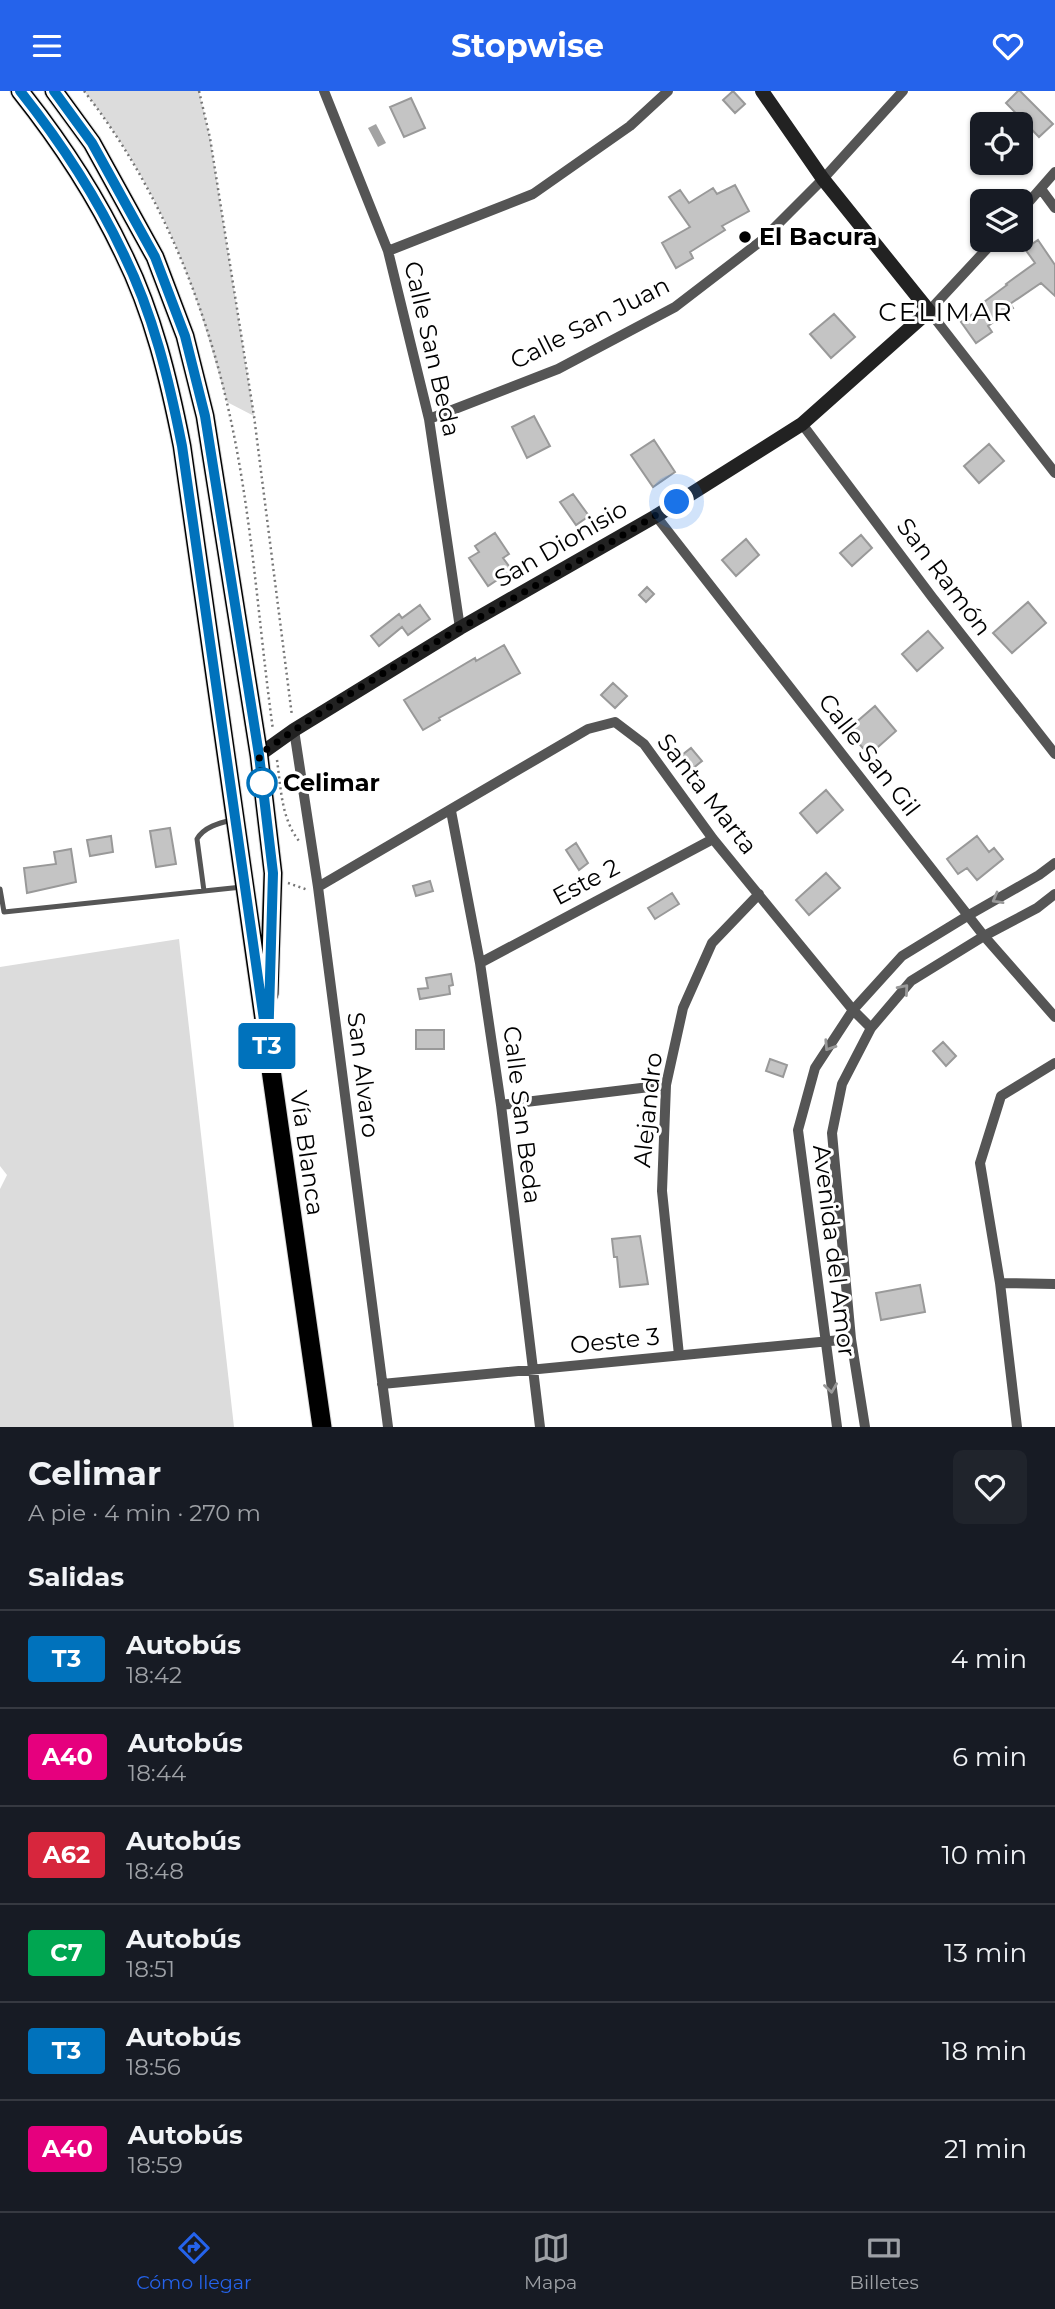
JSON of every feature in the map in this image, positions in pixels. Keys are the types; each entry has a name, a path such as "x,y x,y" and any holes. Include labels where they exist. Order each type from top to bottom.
{"highway":[{"name":"Vía Blanca","path":"20,91 49,127 123,252 138,287 172,393 182,446 322,1427"},
{"path":"54,91 92,143 155,257 185,336 205,416 259,755 273,873 268,1048"}],"street":[{"path":"388,251 533,194 630,126 668,91"},
{"path":"762,91 823,180 1055,473"},
{"name":"Calle San Juan","path":"429,419 558,369 675,307 761,241 823,180 903,91"},
{"name":"Calle San Beda","path":"329,92 388,251 429,419 460,628"},
{"path":"1033,198 1055,172"},
{"path":"1041,189 1055,208"},
{"name":"San Dionisio","path":"259,755 294,730 460,628 656,516 802,424 929,311 984,252"},
{"name":"San Ramón","path":"802,424 1055,754"},
{"name":"Calle San Gil","path":"656,516 984,936 1055,1017"},
{"name":"Santa Marta","path":"318,887 588,729 615,722 644,744 713,839 853,1010 871,1028"},
{"name":"San Alvaro","path":"294,730 318,887 388,1427"},
{"name":"Calle San Beda","path":"452,811 480,963 540,1427"},
{"name":"Este 2","path":"480,963 713,839"},
{"name":"Avenida del Amor","path":"836,1427 798,1130 815,1068 853,1010 902,956 1055,863"},
{"name":"Alejandro","path":"679,1356 662,1191 666,1085 683,1008 712,943 759,894"},
{"name":"Avenida del Amor","path":"865,1427 851,1339 832,1133 842,1084 871,1028 911,981 984,936 1037,908 1055,894"},
{"path":"1017,1427 1000,1283 980,1163 1001,1096 1055,1063"},
{"path":"500,1105 666,1085"},
{"path":"1000,1283 1055,1284"},
{"name":"Oeste 3","path":"382,1384 851,1339"}],"lane":[{"path":"204,891 197,839 201,832 219,823 235,820"},
{"path":"0,889 2,914 245,887"}],"path":[{"path":"199,91 210,138 254,416 294,730"},
{"path":"273,873 303,890 318,887"}],"shaded area":[{"path":"84,91 199,91 210,138 254,416 227,402 197,302 165,222 128,154"},
{"path":"376,124 386,143 378,147 368,128"},
{"path":"179,939 234,1427 0,1427 0,1189 7,1175 0,1166 0,967"}],"building":[{"path":"733,91 745,104 735,113 723,100"},
{"path":"1020,91 1053,124 1039,137 1033,131 1033,112 1015,112 1006,103"},
{"path":"411,98 425,128 404,137 390,107"},
{"path":"735,185 749,211 722,226 725,230 690,252 693,258 676,268 662,243 690,227 669,197 680,190 689,203 713,188 717,194"},
{"path":"1038,240 1055,265 1055,296 1041,283 1010,304 1013,308 988,326 992,332 976,343 961,322 986,305 984,302 1035,263 1027,252 1033,252 1033,243"},
{"path":"834,314 855,337 831,358 810,334"},
{"path":"534,416 550,446 527,458 512,427"},
{"path":"654,440 675,472 653,487 631,455"},
{"path":"989,444 1004,461 979,483 964,466"},
{"path":"573,494 589,516 576,525 560,502"},
{"path":"495,533 509,554 503,558 512,570 488,586 469,558 479,552 475,546"},
{"path":"861,535 872,548 852,566 840,553"},
{"path":"746,539 759,555 736,576 722,560"},
{"path":"647,587 654,594 646,602 639,595"},
{"path":"1028,602 1046,623 1012,653 993,633"},
{"path":"420,605 430,619 408,635 402,627 379,646 371,636 399,614 402,618"},
{"path":"928,631 943,648 917,671 902,654"},
{"path":"504,645 520,673 439,718 440,720 423,730 404,700 475,658 476,661"},
{"path":"613,683 627,696 615,708 601,695"},
{"path":"875,706 896,731 869,755 847,730"},
{"path":"691,748 702,761 692,769 682,755"},
{"path":"826,790 843,810 817,833 800,813"},
{"path":"170,828 176,864 156,867 150,831"},
{"path":"111,836 113,852 90,856 87,840"},
{"path":"977,836 989,852 994,848 1003,859 977,880 967,868 958,874 947,859"},
{"path":"576,843 588,863 579,870 566,850"},
{"path":"71,849 76,882 27,893 24,868 56,864 54,852"},
{"path":"826,873 840,888 809,915 796,900"},
{"path":"430,881 433,891 416,896 413,886"},
{"path":"672,893 679,904 655,919 648,908"},
{"path":"451,974 453,985 449,986 450,994 420,999 418,989 428,988 426,978"},
{"path":"416,1030 444,1030 444,1049 416,1049"},
{"path":"943,1042 956,1056 946,1066 933,1051"},
{"path":"770,1059 787,1065 783,1077 766,1071"},
{"path":"640,1236 648,1284 620,1287 612,1239"},
{"path":"920,1285 925,1312 881,1320 876,1293"}],"bus line":[{"name":"T3","path":"20,91 49,127 123,252 158,344 172,393 182,446 268,1048 273,873 259,755 205,416 185,336 155,257 92,143 54,91"}],"place":[{"name":"El Bacura","path":"745,237"},
{"name":"Celimar","path":"262,783"}],"district":[{"name":"CELIMAR","path":"946,312"}],"route":[{"path":"262,783 259,755 294,730 460,628 677,502"}]}
